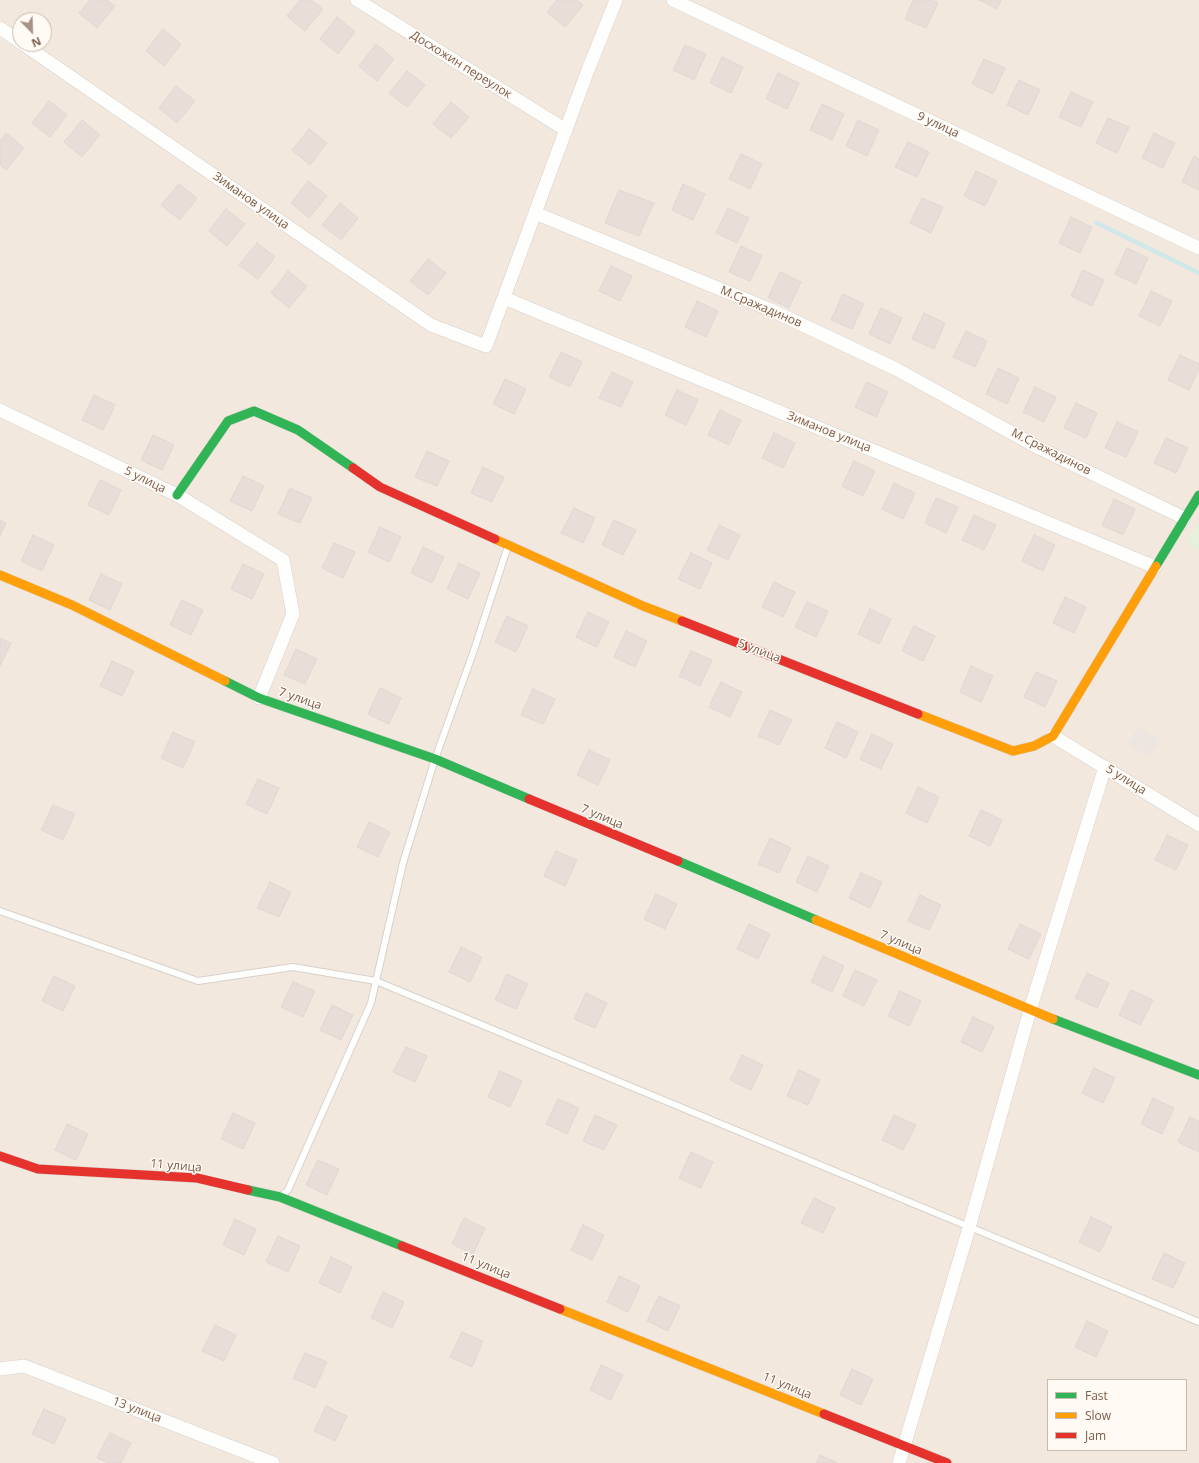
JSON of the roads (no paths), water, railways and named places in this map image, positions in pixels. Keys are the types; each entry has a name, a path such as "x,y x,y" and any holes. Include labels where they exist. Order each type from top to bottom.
{"street":[{"name":"Досхожин переулок","path":"356,0 566,130"},
{"path":"504,298 588,70 616,0"},
{"name":"9 улица","path":"676,1 1199,248"},
{"path":"0,28 12,36"},
{"name":"Зиманов улица","path":"35,52 432,325 486,346 504,298 1155,567"},
{"name":"М.Сражадинов","path":"535,213 771,310 799,323 896,369 1039,448 1184,518"},
{"name":"5 улица","path":"0,410 177,495 283,560 293,614 259,698"},
{"name":"5 улица","path":"177,495 228,421 254,411 298,430 380,487 643,606 1013,751 1034,746 1053,736 1199,825"},
{"path":"1053,736 1199,495"},
{"name":"7 улица","path":"0,575 72,605 259,698 435,759 1030,1010 1199,1075"},
{"path":"899,1463 969,1228 1030,1010 1105,767"},
{"name":"11 улица","path":"0,1156 38,1169 197,1178 280,1197 947,1463"},
{"name":"13 улица","path":"0,1369 24,1366 273,1463"}],"lane":[{"path":"280,1197 288,1190 371,1003 403,863 435,759 473,653 508,544"},
{"path":"0,911 198,980 292,967 376,981 1199,1322"}],"waterway":[{"path":"1097,223 1199,273"}]}
